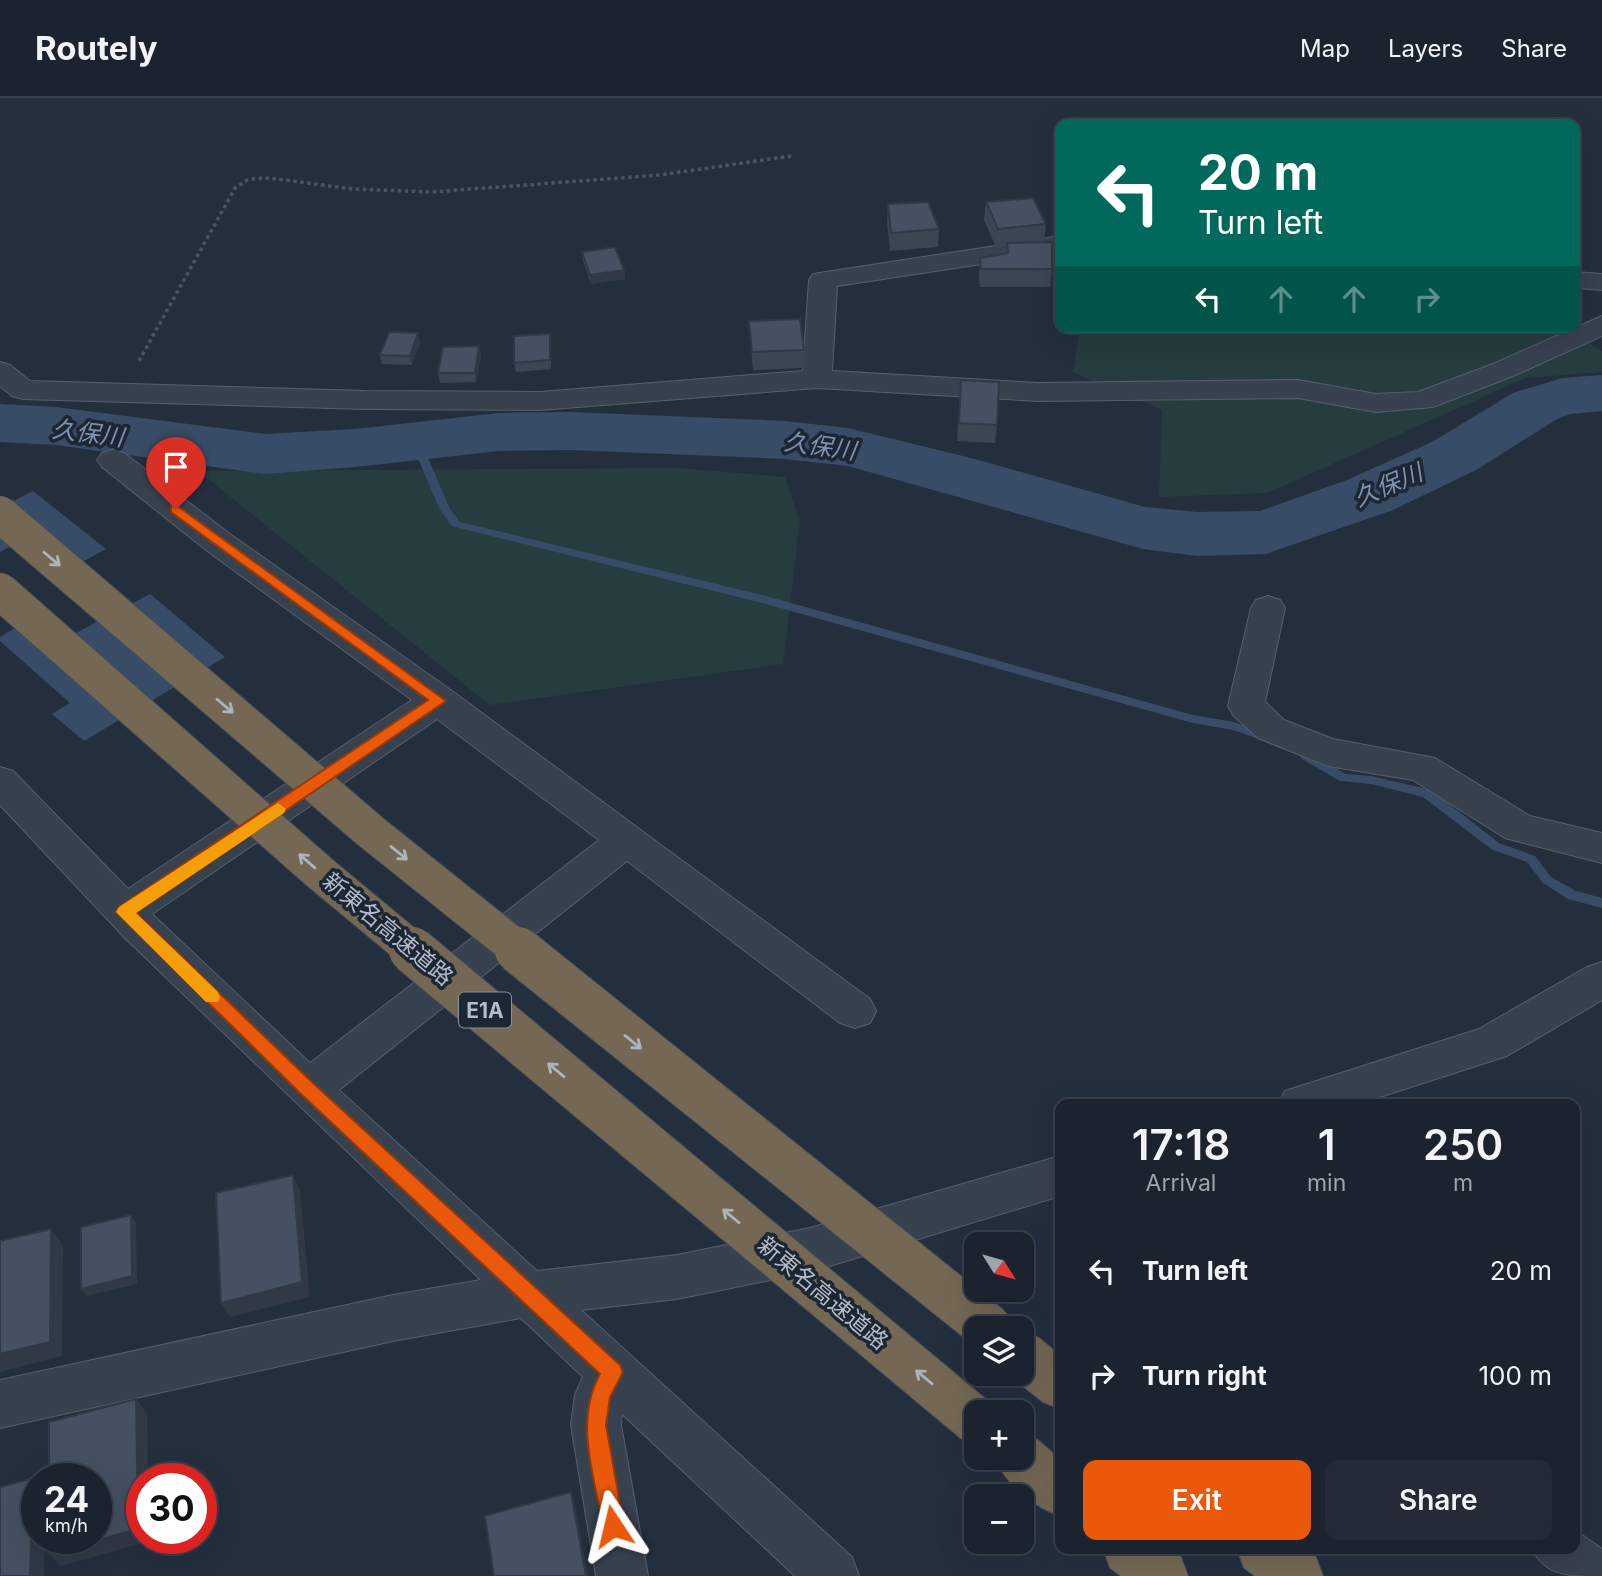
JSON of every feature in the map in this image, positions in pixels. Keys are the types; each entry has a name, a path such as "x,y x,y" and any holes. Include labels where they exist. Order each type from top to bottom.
{"highway":[{"path":"0,514 370,831 974,1316"},
{"name":"新東名高速道路","path":"0,591 319,872 964,1411"},
{"path":"1034,1364 1055,1381"},
{"path":"1034,1470 1055,1487"},
{"path":"1135,1554 1162,1576"},
{"path":"1270,1554 1297,1576"}],"street":[{"path":"817,379 823,280 1055,245"},
{"path":"1580,280 1602,282"},
{"path":"0,371 23,390 365,400 540,401 817,379 1038,392 1298,389 1376,402 1422,401 1503,370 1602,325"},
{"path":"113,460 218,542 439,701 855,1011"},
{"path":"1268,608 1246,706 1271,729 1328,752 1422,768 1519,828 1602,848"},
{"path":"125,912 439,701"},
{"path":"0,781 125,912 308,1089 833,1576"},
{"path":"308,1089 626,840"},
{"path":"1316,1099 1492,1043 1602,979"},
{"path":"0,1404 393,1318 528,1294 677,1277 810,1251 1055,1178"},
{"path":"613,1372 600,1395 596,1425 622,1576"},
{"path":"1565,1554 1595,1576"}],"path":[{"path":"118,391 144,355 235,188 249,179 269,178 353,189 432,192 660,175 791,156"}],"green space":[{"path":"1079,333 1571,333 1602,351 1602,372 1526,378 1267,493 1159,497 1162,410 1073,372"},
{"path":"680,468 785,477 800,522 783,664 490,705 198,471"}],"water":[{"path":"33,491 106,549 51,579 13,545 0,552 0,508"},
{"path":"150,594 225,657 84,741 52,714 70,703 0,641 0,637 42,611 72,635"}],"building":[{"path":"1033,198 1046,224 998,229 986,202"},
{"path":"928,202 939,229 891,233 888,204"},
{"path":"1052,242 1052,269 981,269 980,258 1008,253 1007,243"},
{"path":"615,247 624,270 590,275 582,252"},
{"path":"800,319 804,350 752,352 749,321"},
{"path":"389,332 418,333 410,356 380,355"},
{"path":"550,334 550,360 514,363 514,336"},
{"path":"479,346 475,373 438,373 443,347"},
{"path":"961,380 999,382 997,425 959,423"},
{"path":"293,1175 302,1282 221,1303 216,1193"},
{"path":"131,1215 132,1276 81,1289 81,1227"},
{"path":"51,1229 50,1342 0,1354 0,1241"},
{"path":"136,1399 137,1463 126,1463 126,1532 112,1536 112,1463 49,1463 49,1422"},
{"path":"21,1481 21,1554 31,1554 30,1576 0,1576 0,1487"},
{"path":"571,1492 586,1576 494,1576 485,1516"}],"waterway":[{"name":"久保川","path":"0,423 56,426 265,454 355,448 499,432 570,431 785,440 848,447 952,473 1143,528 1197,534 1266,532 1370,495 1454,456 1535,406 1562,396 1602,393"},
{"path":"416,442 445,510 456,524 766,600 1193,719 1234,726 1267,738"},
{"path":"1306,756 1344,778 1371,780 1427,793 1495,846 1531,859 1547,880 1572,895 1602,903"}],"slow traffic":[{"path":"212,997 125,912 278,809"}],"route":[{"path":"176,509 439,701 125,912 308,1089 613,1372 600,1395 596,1425 613,1526"}]}
